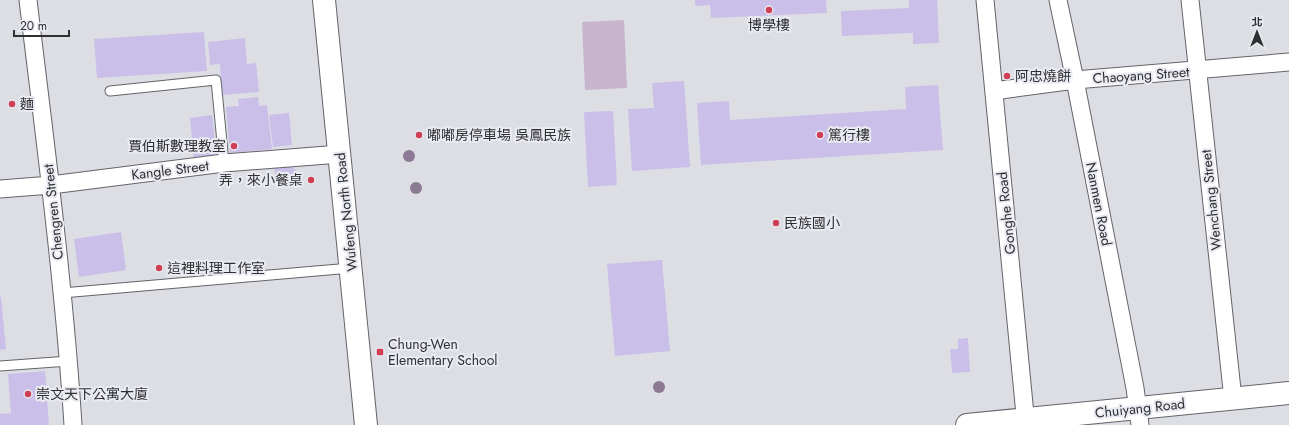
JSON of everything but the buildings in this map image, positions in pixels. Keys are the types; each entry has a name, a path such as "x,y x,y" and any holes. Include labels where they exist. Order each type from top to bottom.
{"street":[{"name":"Chengren Street","path":"28,0 51,185 69,361 73,425"},
{"name":"Wufeng North Road","path":"324,0 366,425"},
{"name":"Gonghe Road","path":"985,0 1026,422"},
{"name":"Nanmen Road","path":"1058,0 1075,80 1139,417"},
{"name":"Wenchang Street","path":"1190,0 1233,399"},
{"name":"Chaoyang Street","path":"994,91 1075,80 1197,71 1289,62"},
{"name":"Kangle Street","path":"0,189 51,185 224,163 340,154"},
{"name":"Chuiyang Road","path":"967,425 1139,417 1233,399 1289,393"}],"lane":[{"path":"110,91 216,80 224,163"},
{"path":"62,293 351,268"},
{"path":"0,366 69,361"}],"shaded area":[{"path":"624,20 627,88 585,90 582,22"}],"place":[{"name":"博學樓","path":"769,10"},
{"name":"阿忠燒餅","path":"1007,76"},
{"name":"麵","path":"12,104"},
{"name":"嘟嘟房停車場 吳鳳民族","path":"419,135"},
{"name":"篤行樓","path":"820,135"},
{"name":"賈伯斯數理教室","path":"234,146"},
{"name":"弄，來小餐桌","path":"311,180"},
{"name":"民族國小","path":"776,223"},
{"name":"這裡料理工作室","path":"159,268"},
{"name":"Chung-Wen Elementary School","path":"380,352"},
{"name":"崇文天下公寓大廈","path":"28,394"}]}
